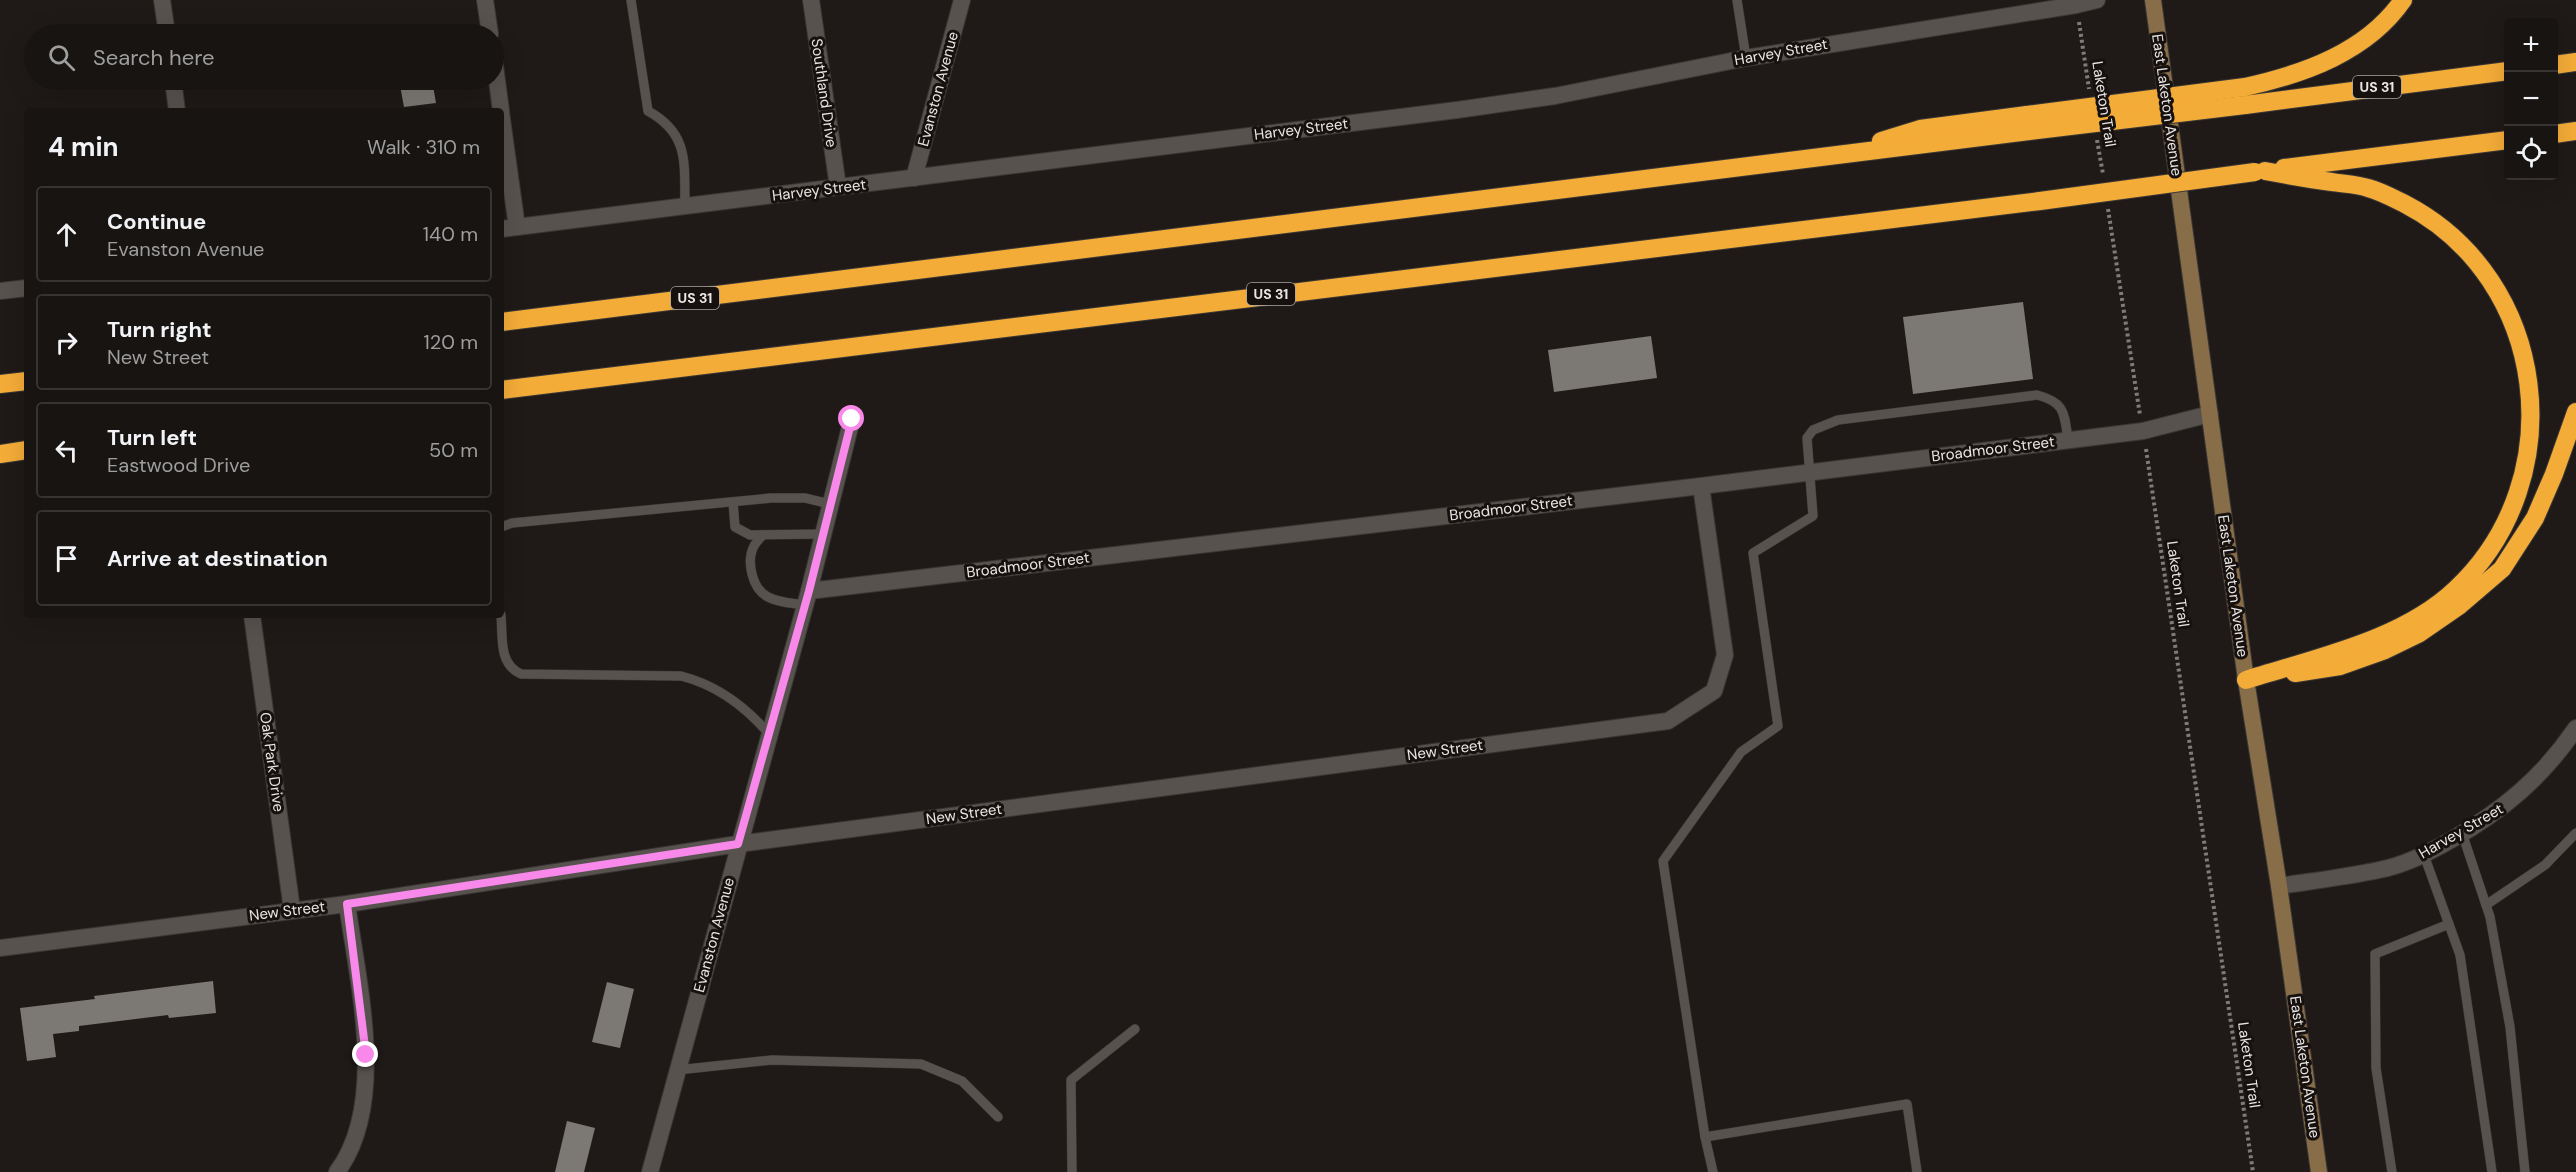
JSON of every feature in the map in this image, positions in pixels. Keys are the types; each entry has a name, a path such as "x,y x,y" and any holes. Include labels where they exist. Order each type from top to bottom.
{"highway":[{"path":"2245,96 2350,50 2373,32 2403,0"},
{"path":"2558,64 2576,62"},
{"name":"US 31","path":"504,322 1842,154 2028,123 2245,96 2504,70"},
{"path":"2558,133 2576,131"},
{"name":"US 31","path":"504,390 2040,201 2504,141"},
{"path":"2246,680 2373,640 2418,618 2456,590 2483,559 2506,522 2519,493 2528,460 2532,422 2530,388 2524,354 2517,336 2492,284 2464,248 2436,224 2406,205 2368,188 2260,172"},
{"path":"0,384 24,381"},
{"path":"2246,680 2340,666 2385,650 2418,634 2460,605 2502,569 2535,518 2554,474 2576,412"},
{"path":"0,454 24,450"}],"main road":[{"name":"East Laketon Avenue","path":"2153,0 2246,680 2279,886 2319,1172"}],"street":[{"path":"162,0 166,24"},
{"path":"485,0 489,24"},
{"name":"Southland Drive","path":"811,0 838,187"},
{"name":"Evanston Avenue","path":"914,178 962,0"},
{"name":"Harvey Street","path":"509,228 1544,97 1746,58 2097,0"},
{"path":"174,90 177,108"},
{"path":"498,90 500,108"},
{"path":"504,156 509,228"},
{"path":"0,291 24,288"},
{"name":"Broadmoor Street","path":"807,598 2143,431 2210,414"},
{"name":"Evanston Avenue","path":"650,1172 807,598 852,419"},
{"name":"New Street","path":"0,948 347,904 738,844 1668,720 1714,691 1725,655 1701,486"},
{"name":"Oak Park Drive","path":"252,618 292,910"},
{"name":"Harvey Street","path":"2279,886 2381,870 2424,855 2509,803 2541,773 2576,728"},
{"path":"337,1172 345,1162 359,1129 366,1092 366,1055 347,904"}],"lane":[{"path":"631,0 648,111 664,123 683,147 685,206"},
{"path":"1737,0 1746,58"},
{"path":"1713,1172 1705,1137 1663,861 1741,752 1778,726 1753,553 1813,516 1807,438 1813,430 1838,420 2037,395 2055,399 2062,410 2068,439"},
{"path":"504,526 733,502 796,498 831,504"},
{"path":"733,502 735,527 750,535 823,534"},
{"path":"763,535 754,546 750,559 756,585 770,598 807,598"},
{"path":"501,618 505,661 514,671 521,674 681,676 699,680 740,705 769,734"},
{"path":"2462,833 2486,905 2510,1027 2525,1172"},
{"path":"2486,905 2545,865 2576,833"},
{"path":"2424,855 2460,955 2492,1172"},
{"path":"2392,1172 2376,1068 2375,954 2449,924"},
{"path":"1072,1172 1071,1080 1135,1029"},
{"path":"677,1070 772,1060 921,1064 962,1081 998,1116"},
{"path":"1705,1137 1907,1104 1917,1172"}],"path":[{"name":"Laketon Trail","path":"2076,5 2091,100"},
{"name":"Laketon Trail","path":"2097,135 2104,183"},
{"name":"Laketon Trail","path":"2108,206 2253,1172"}],"building":[{"path":"401,90 434,90 436,103 404,107"},
{"path":"2023,302 2033,379 1913,394 1903,317"},
{"path":"1651,336 1657,378 1554,392 1548,350"},
{"path":"213,981 216,1013 169,1018 168,1015 79,1026 79,1031 53,1034 56,1057 27,1061 20,1008"},
{"path":"607,982 634,989 620,1048 592,1042"},
{"path":"567,1121 595,1128 584,1172 555,1172"}],"route":[{"path":"366,1055 347,904 738,844 809,591 852,419"}]}
